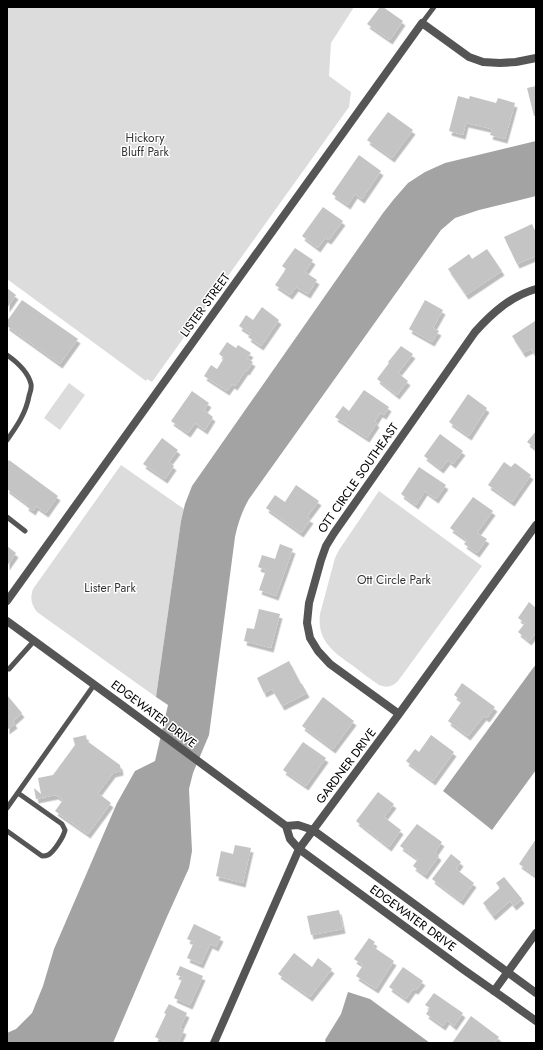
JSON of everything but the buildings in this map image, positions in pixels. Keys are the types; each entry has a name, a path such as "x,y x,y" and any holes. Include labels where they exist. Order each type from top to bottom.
{"street":[{"path":"422,23 469,57 483,62 516,62 536,58"},
{"name":"LISTER STREET","path":"7,601 422,23"},
{"name":"OTT CIRCLE SOUTHEAST","path":"399,714 330,664 318,651 310,638 307,623 309,603 321,560 326,546 334,533 476,332 500,307 515,298 536,289"},
{"name":"GARDNER DRIVE","path":"214,1043 299,849 536,525"},
{"name":"EDGEWATER DRIVE","path":"7,621 286,826 290,839 299,849 536,1021"},
{"name":"EDGEWATER DRIVE","path":"286,826 298,825 313,830 536,993"},
{"path":"494,991 536,933"}],"lane":[{"path":"422,23 434,7"},
{"path":"7,356 27,374 31,385 27,406 19,424 7,440"},
{"path":"7,517 25,530"},
{"path":"7,669 34,641"},
{"path":"7,808 94,685"},
{"path":"7,832 42,856 51,854 64,835 65,830 62,824 18,793"}],"green space":[{"name":"Hickory Bluff Park","path":"7,7 354,7 331,43 329,76 351,92 349,107 152,382 147,379 146,381 7,279"},
{"path":"69,383 85,395 60,430 44,418"},
{"name":"Lister Park","path":"121,465 184,509 156,697 37,612 32,601 33,589"},
{"name":"Ott Circle Park","path":"379,491 482,566 398,681 394,685 387,687 379,685 332,650 324,638 320,623 320,614 335,558"}],"shaded area":[{"path":"536,141 536,196 479,210 455,218 441,230 244,508 235,537 209,735 193,773 189,789 192,851 189,868 113,1043 7,1043 7,1033 16,1029 32,1013 43,986 54,949 117,803 135,771 155,761 168,705 156,697 181,521 185,504 192,486 383,213 408,183 425,172 445,163"},
{"path":"536,664 536,770 492,830 443,791"},
{"path":"348,992 370,999 430,1043 326,1043 325,1040 341,1014"}]}
